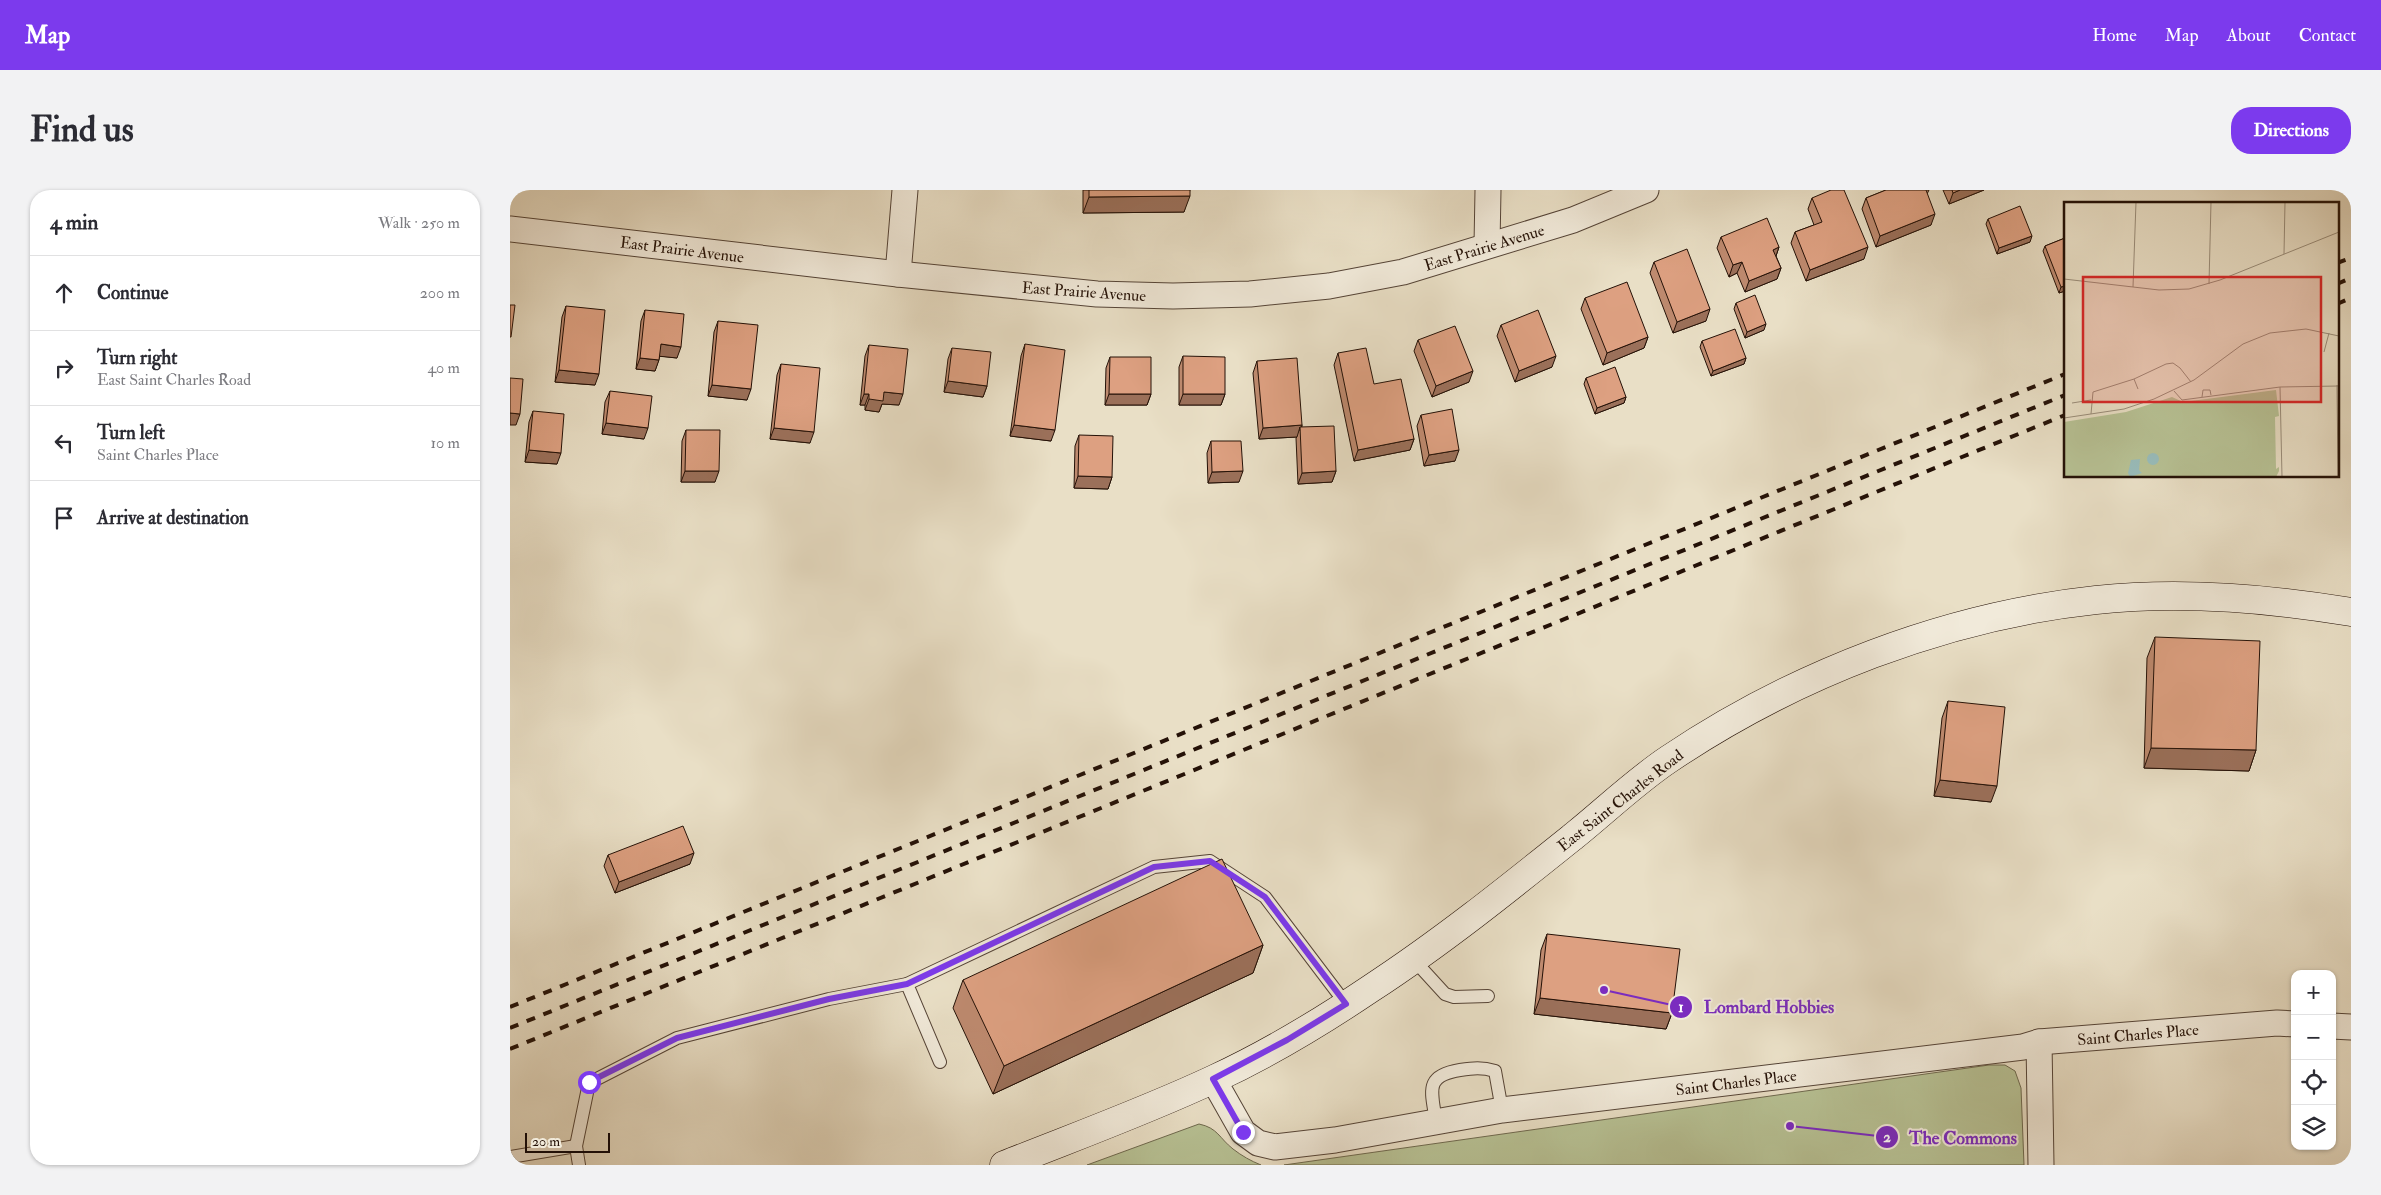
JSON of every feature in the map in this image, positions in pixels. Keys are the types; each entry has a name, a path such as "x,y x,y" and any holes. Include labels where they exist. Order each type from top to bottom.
{"main road":[{"name":"East Saint Charles Road","path":"1004,1165 1213,1079 1287,1040 1346,1004 1413,958 1539,864 1668,760 1750,711 1828,673 1897,646 1957,627 2024,611 2098,600 2175,596 2235,597 2290,602 2351,612"}],"street":[{"path":"898,274 905,190"},
{"path":"1487,245 1488,190"},
{"name":"East Prairie Avenue","path":"510,229 898,274 1097,294 1173,296 1250,294 1329,286 1403,272 1573,220 1646,190"},
{"name":"Saint Charles Place","path":"1213,1079 1243,1132 1258,1143 1275,1147 1335,1140 1502,1110 2013,1048 2039,1042 2278,1023 2291,1024"},
{"path":"2336,1026 2351,1027"},
{"path":"2039,1042 2040,1165"}],"lane":[{"path":"579,1165 576,1146 589,1082 677,1038 829,999 907,984 1154,867 1210,861 1265,897 1346,1004"},
{"path":"1413,958 1445,994 1454,997 1488,996"},
{"path":"907,984 940,1062"},
{"path":"1436,1122 1432,1090 1434,1080 1443,1073 1482,1067 1495,1071 1502,1110"},
{"path":"510,1157 576,1146"}],"green space":[{"path":"1989,1065 2005,1065 2015,1071 2021,1088 2024,1165 1284,1165"},
{"path":"1199,1124 1210,1128 1218,1134 1236,1152 1261,1165 1087,1165"}],"building":[{"path":"1089,190 1190,190 1190,196 1089,197"},
{"path":"1831,190 1844,190 1868,247 1810,270 1795,232 1822,222 1812,198"},
{"path":"1886,190 1926,190 1935,214 1880,236 1866,198"},
{"path":"2020,206 2032,236 1999,248 1988,219"},
{"path":"1767,218 1779,247 1773,250 1781,268 1749,281 1742,262 1733,265 1721,237"},
{"path":"2064,238 2064,286 2061,287 2045,246"},
{"path":"1687,249 1710,309 1677,322 1654,262"},
{"path":"1627,282 1648,337 1607,353 1585,298"},
{"path":"1755,295 1766,324 1747,332 1736,303"},
{"path":"510,305 515,305 511,337 510,337"},
{"path":"566,306 605,310 599,374 559,370"},
{"path":"645,310 684,314 681,347 661,344 659,360 640,358"},
{"path":"1538,310 1556,356 1519,371 1501,325"},
{"path":"718,321 758,325 751,389 712,385"},
{"path":"1455,326 1473,371 1436,386 1418,340"},
{"path":"1735,329 1746,358 1713,371 1702,341"},
{"path":"1025,344 1065,350 1055,430 1014,425"},
{"path":"869,345 908,349 903,394 884,392 883,401 869,399 869,394 864,394"},
{"path":"952,348 991,352 987,386 948,381"},
{"path":"1366,348 1374,384 1401,379 1414,439 1358,450 1338,353"},
{"path":"1183,356 1225,357 1225,394 1183,394"},
{"path":"1110,357 1151,357 1151,394 1109,394"},
{"path":"1297,358 1302,425 1263,428 1257,361"},
{"path":"781,364 820,368 814,432 774,428"},
{"path":"1615,367 1626,397 1597,408 1586,378"},
{"path":"510,378 523,379 520,414 510,413"},
{"path":"610,391 652,396 648,428 606,423"},
{"path":"1452,409 1459,450 1429,455 1421,415"},
{"path":"533,411 564,414 561,453 529,450"},
{"path":"1334,426 1336,471 1302,473 1300,427"},
{"path":"686,430 720,430 719,471 685,471"},
{"path":"1079,435 1113,436 1112,477 1078,476"},
{"path":"1211,441 1241,441 1243,471 1212,472"},
{"path":"2155,637 2260,641 2256,750 2151,748"},
{"path":"1948,701 2005,707 1997,786 1940,780"},
{"path":"683,826 694,853 619,882 608,855"},
{"path":"1222,859 1263,945 1004,1066 963,980"},
{"path":"1547,934 1680,949 1672,1013 1540,998"}],"railway":[{"path":"2338,263 2351,258"},
{"path":"2338,284 2351,278"},
{"path":"2338,304 2351,298"},
{"path":"510,1007 2064,374"},
{"path":"510,1028 2064,395"},
{"path":"510,1049 2064,415"}],"place":[{"name":"Lombard Hobbies","path":"1604,990"},
{"name":"The Commons","path":"1790,1126"}],"route":[{"path":"589,1082 677,1038 829,999 907,984 1154,867 1210,861 1265,897 1346,1004 1287,1040 1213,1079 1243,1132"}]}
